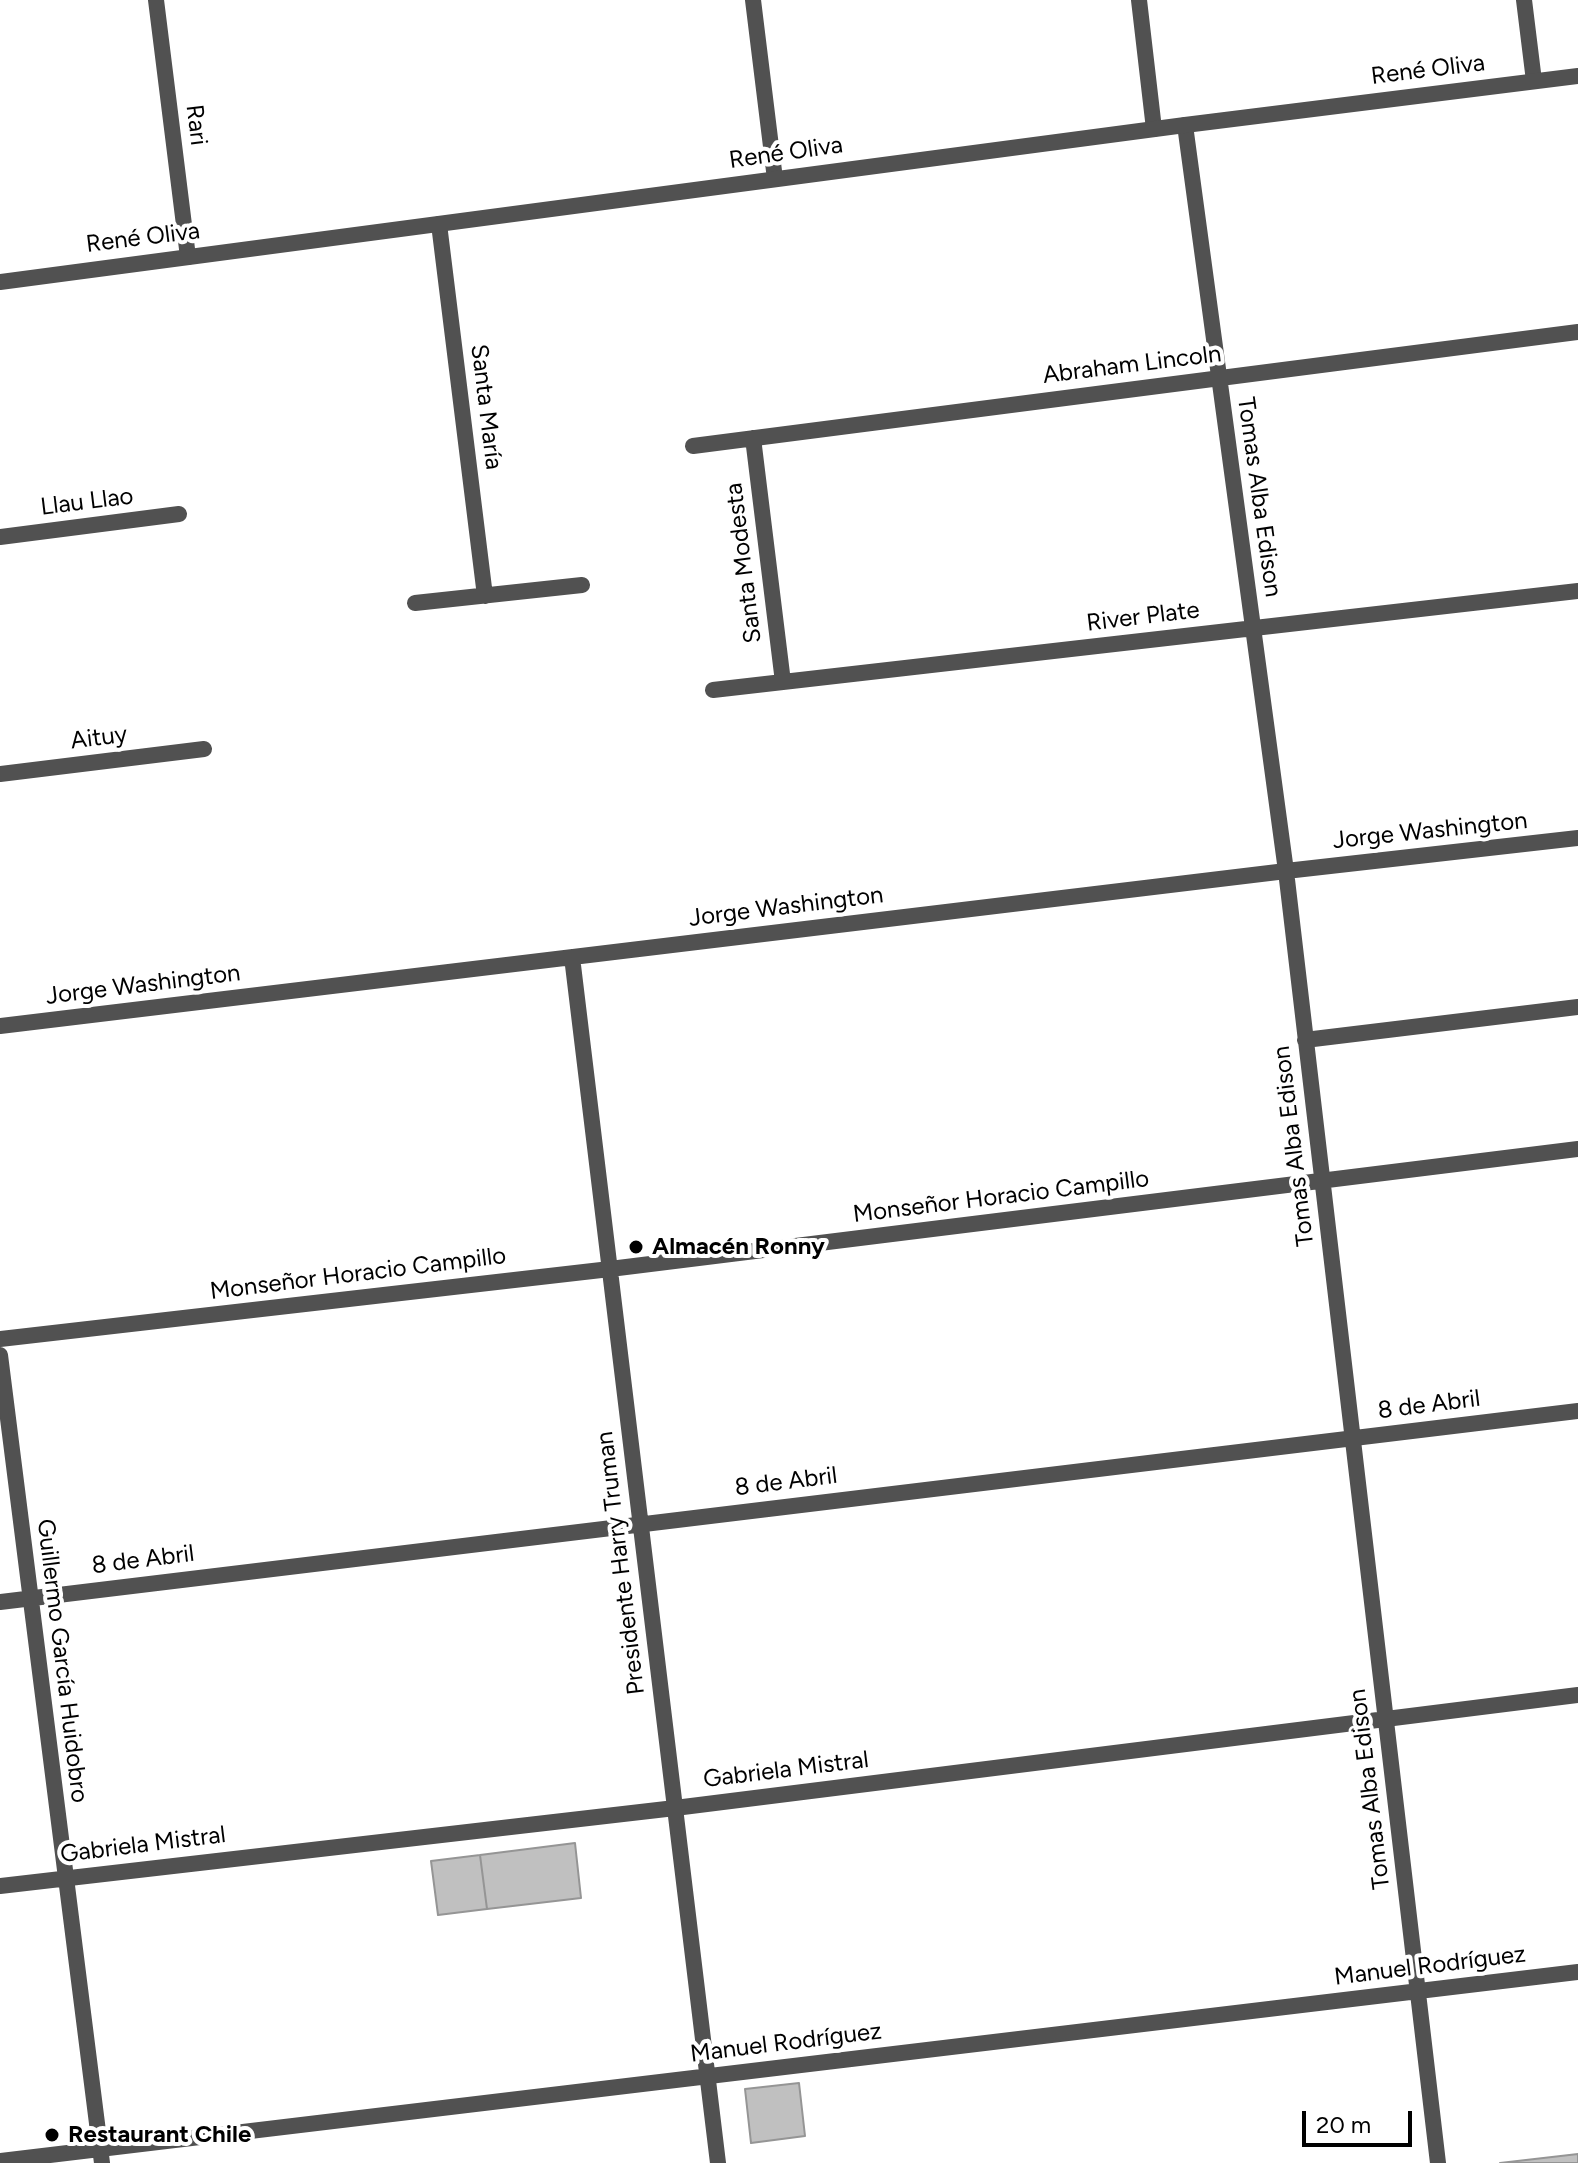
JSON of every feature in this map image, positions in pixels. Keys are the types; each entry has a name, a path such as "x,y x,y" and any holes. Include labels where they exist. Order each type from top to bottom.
{"street":[{"name":"Rari","path":"156,0 188,257"},
{"path":"753,0 775,179"},
{"path":"1139,0 1154,129"},
{"path":"1524,0 1534,81"},
{"name":"René Oliva","path":"0,282 1578,76"},
{"name":"Tomas Alba Edison","path":"1185,125 1286,871 1438,2163"},
{"name":"Santa María","path":"439,224 485,596"},
{"name":"Abraham Lincoln","path":"693,446 1578,332"},
{"name":"Santa Modesta","path":"753,438 783,682"},
{"name":"Llau Llao","path":"0,537 179,514"},
{"path":"415,603 582,585"},
{"name":"River Plate","path":"713,690 1578,591"},
{"name":"Aituy","path":"0,774 204,749"},
{"name":"Jorge Washington","path":"0,1026 1578,838"},
{"name":"Presidente Harry Truman","path":"572,957 718,2163"},
{"path":"1305,1040 1578,1007"},
{"name":"Monseñor Horacio Campillo","path":"0,1339 610,1269 1578,1149"},
{"name":"Guillermo García Huidobro","path":"0,1355 101,2156"},
{"name":"8 de Abril","path":"0,1602 1578,1411"},
{"name":"Gabriela Mistral","path":"0,1886 675,1808 1578,1695"},
{"name":"Manuel Rodríguez","path":"0,2161 101,2156 707,2076 1578,1972"}],"building":[{"path":"575,1843 581,1898 487,1909 480,1855"},
{"path":"480,1855 487,1909 438,1915 431,1861"},
{"path":"799,2083 805,2136 751,2143 745,2089"},
{"path":"1578,2154 1578,2163 1500,2163"}],"place":[{"name":"Almacén Ronny","path":"636,1247"},
{"name":"Restaurant Chile","path":"52,2135"}]}
